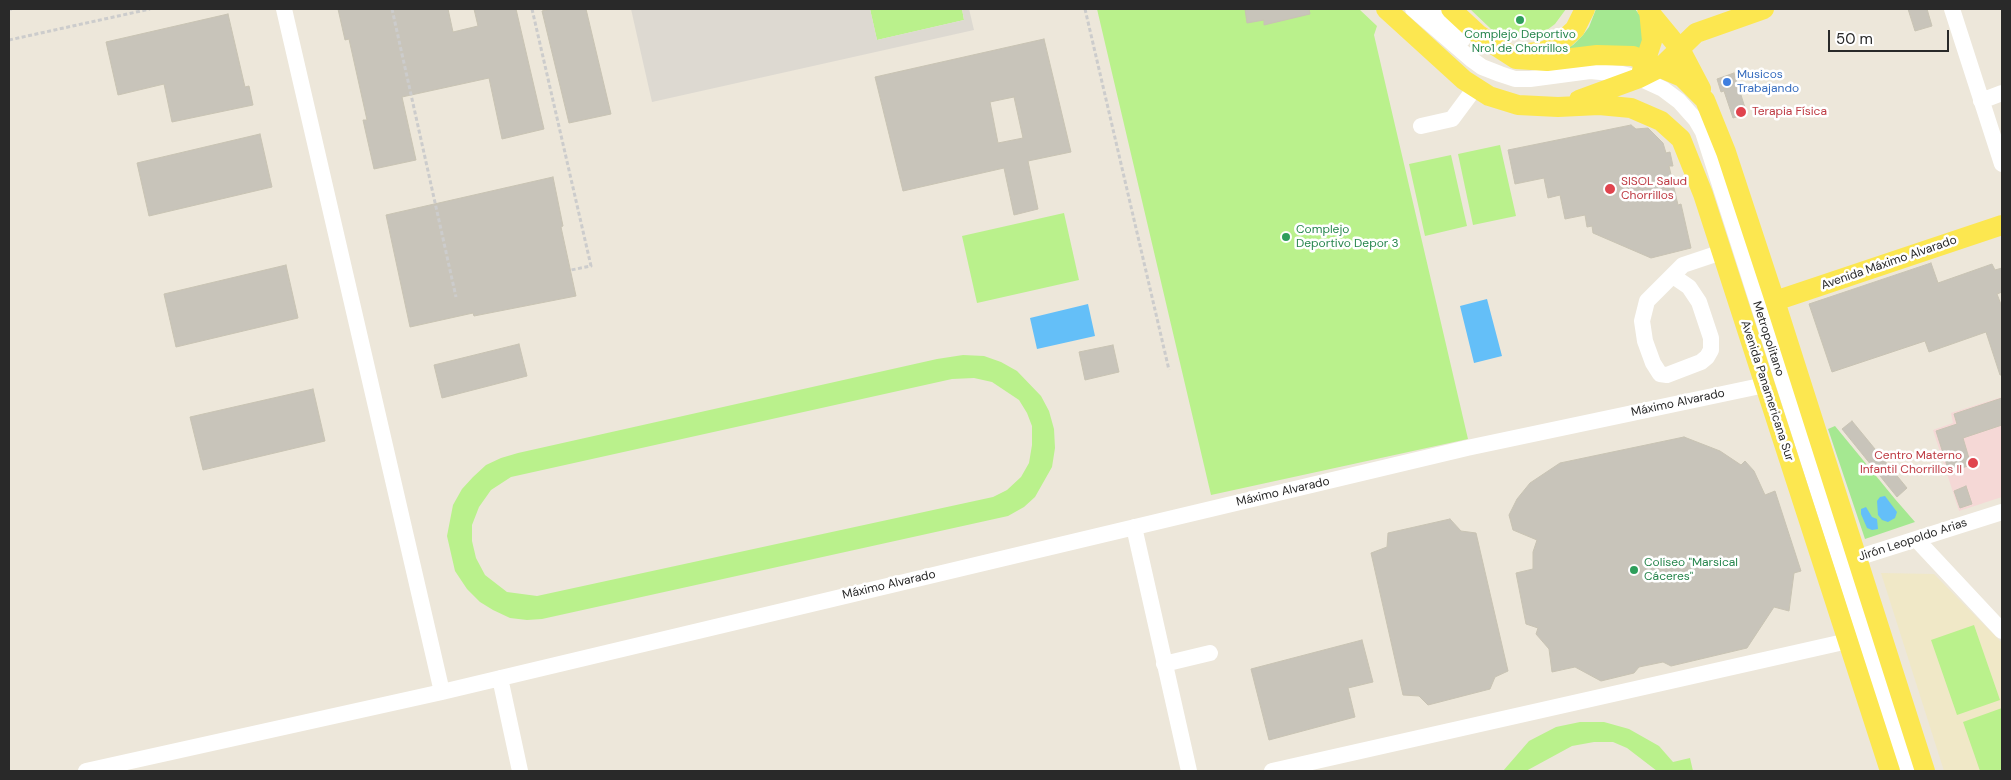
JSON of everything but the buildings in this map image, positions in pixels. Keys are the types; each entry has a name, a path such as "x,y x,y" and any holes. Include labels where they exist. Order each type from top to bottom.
{"main road":[{"name":"Avenida Panamericana Sur","path":"1386,9 1475,88 1504,102 1558,107 1599,105 1632,108 1661,121 1676,132 1685,147 1722,252 1763,385 1841,563 1925,771"},
{"path":"1451,9 1498,48 1524,54 1545,51 1568,36 1575,29 1585,9"},
{"path":"1558,107 1649,68 1680,49 1696,33 1764,9"},
{"path":"1648,10 1680,49 1705,100"},
{"path":"1648,10 1653,32 1649,68"},
{"name":"Avenida Panamericana Sur","path":"1498,48 1510,56 1530,61 1597,54 1633,56 1649,68 1682,77 1705,100 1726,152 1775,301 1841,563 1844,641 1890,771"},
{"name":"Avenida Máximo Alvarado","path":"1775,301 2002,225"}],"street":[{"path":"284,9 442,692"},
{"name":"Metropolitano","path":"1413,9 1471,59 1515,79 1530,80 1590,71 1606,72 1649,68 1663,89 1679,101 1696,120 1703,132 1908,771"},
{"name":"Metropolitano","path":"1432,9 1475,50 1492,70"},
{"path":"1952,9 2002,164"},
{"path":"1421,126 1452,119 1475,88"},
{"path":"1982,101 2002,93"},
{"path":"1673,276 1689,287 1699,302 1712,338 1711,350 1701,362 1667,375 1660,374 1653,363 1645,341 1642,321 1647,300 1683,265 1722,252"},
{"path":"1272,771 1844,641 1830,619 1761,403 1763,385"},
{"name":"Máximo Alvarado","path":"86,771 442,692 1466,448 1763,385"},
{"name":"Jirón Leopoldo Arias","path":"1841,563 2002,512"},
{"path":"1134,527 1189,771"},
{"path":"1916,539 2002,631"},
{"path":"1164,664 1210,654"},
{"path":"500,678 520,771"}],"path":[{"path":"9,40 150,9"},
{"path":"392,9 456,297"},
{"path":"532,9 591,266 570,270"},
{"path":"1085,9 1169,370"}],"shaded area":[{"path":"631,9 870,9 877,40 964,20 962,9 969,9 974,30 652,102"},
{"name":"Centro Materno Infantil Chorrillos II","path":"2002,397 2002,497 1959,511 1933,430 1953,423 1951,413"},
{"path":"1881,573 1934,574 2002,643 2002,771 1944,771"}],"green space":[{"path":"870,9 962,9 964,20 877,40"},
{"name":"Complejo Deportivo Depor 3","path":"1097,9 1359,9 1377,26 1374,35 1468,439 1211,495"},
{"name":"Complejo Deportivo Nro1 de Chorrillos","path":"1470,9 1566,9 1555,24 1547,30 1527,36 1504,34 1491,29"},
{"path":"1596,9 1635,9 1646,23 1644,51 1561,51 1573,45 1583,35 1589,27"},
{"path":"1500,145 1516,216 1473,225 1458,154"},
{"path":"1451,155 1467,226 1425,236 1409,164"},
{"path":"1064,213 1079,280 977,303 962,236"},
{"path":"963,355 984,356 1001,362 1017,371 1041,396 1049,411 1054,429 1055,448 1052,467 1035,497 1024,507 1008,516 542,619 510,618 493,610 480,602 467,589 455,571 447,536 453,505 462,489 473,477 486,465 501,458 937,359","holes":["974,378 992,382 1019,400 1032,426 1032,445 1029,463 1021,477 1007,490 993,497 537,596 507,592 485,575 476,558 472,541 472,525 479,507 491,490 511,477 952,379"]},
{"path":"1835,426 1915,522 1865,539 1828,429"},
{"path":"1974,625 2000,700 1957,715 1931,640"},
{"path":"2002,708 2002,771 1980,771 1963,722"},
{"path":"1580,722 1604,722 1629,729 1659,746 1673,762 1690,758 1693,771 1657,771 1627,748 1613,742 1594,742 1572,746 1526,771 1503,771 1529,741 1556,727"}],"water":[{"path":"1487,299 1502,356 1474,363 1460,306"},
{"path":"1088,304 1095,336 1037,349 1030,318"},
{"path":"1885,496 1897,512 1895,518 1888,522 1882,520 1878,515 1877,501 1880,497"},
{"path":"1866,507 1872,517 1877,519 1878,529 1872,530 1867,528 1861,514 1861,509"}],"place":[{"name":"Complejo Deportivo Nro1 de Chorrillos","path":"1520,20"},
{"name":"Musicos Trabajando","path":"1727,82"},
{"name":"Terapia Física","path":"1741,112"},
{"name":"SISOL Salud Chorrillos","path":"1610,189"},
{"name":"Complejo Deportivo Depor 3","path":"1286,237"},
{"name":"Centro Materno Infantil Chorrillos II","path":"1973,463"},
{"name":"Coliseo \"Marsical Cáceres\"","path":"1634,570"}]}
